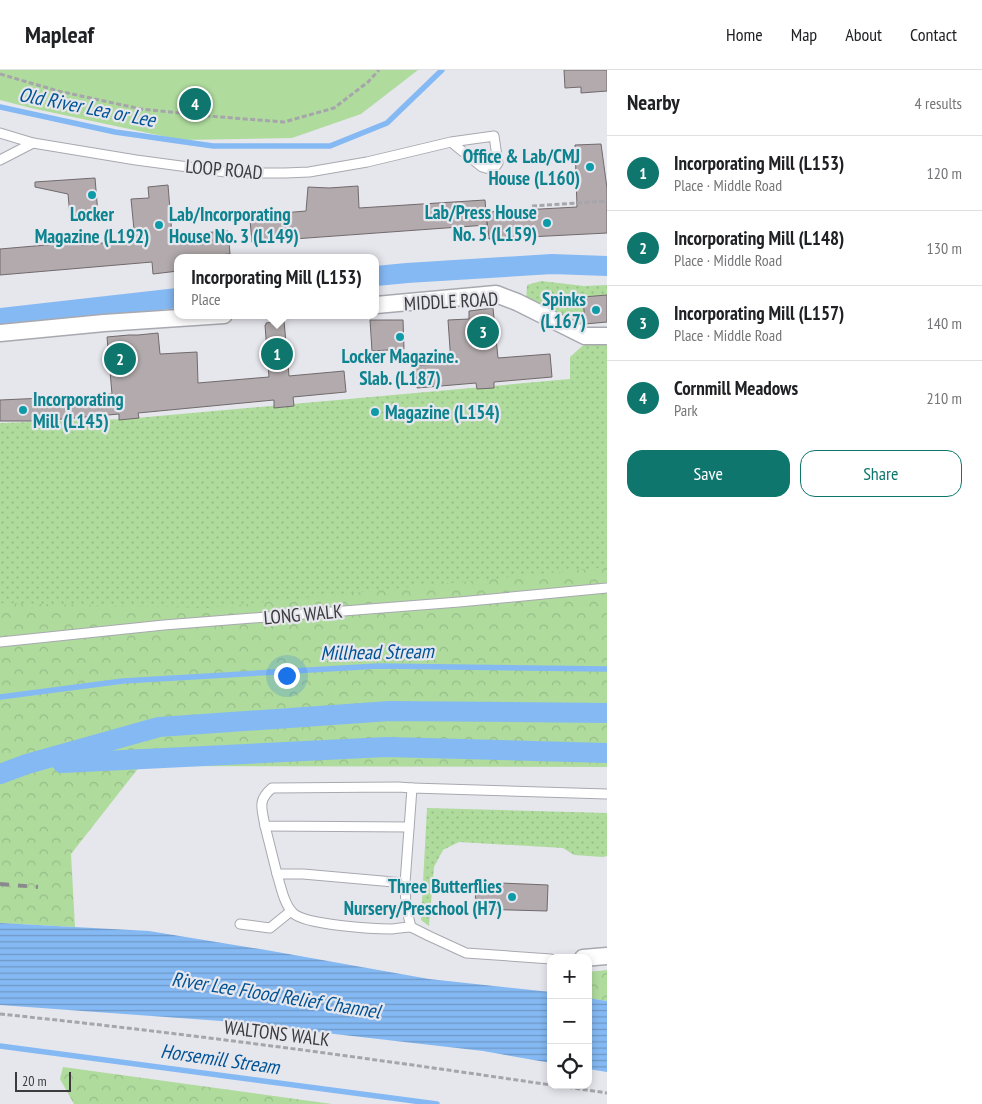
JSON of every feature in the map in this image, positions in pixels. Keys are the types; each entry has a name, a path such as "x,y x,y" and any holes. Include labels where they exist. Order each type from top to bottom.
{"street":[{"name":"MIDDLE ROAD","path":"379,304 496,294 517,302 585,336 607,336"},
{"path":"0,333 174,318"},
{"path":"592,957 607,956"}],"lane":[{"name":"LOOP ROAD","path":"0,133 33,143 136,160 233,173 309,172 367,162 451,142 494,136 498,163 493,170 482,167 451,142"},
{"path":"0,160 33,143"},
{"name":"LONG WALK","path":"0,642 164,625 449,603 607,588"},
{"path":"547,959 466,953 412,927 393,929 364,928 311,921 294,915 288,906 277,874 265,826 261,804 264,795 272,788 398,787 607,794"},
{"path":"412,788 406,882 406,907 412,927"},
{"path":"265,826 409,827"},
{"path":"277,874 303,874 406,882"},
{"path":"240,924 270,928 291,911"}],"path":[{"path":"0,74 58,91 141,109 284,122 334,108 368,82 379,70"},
{"path":"532,206 607,201"},
{"name":"WALTONS WALK","path":"0,1014 295,1049 547,1084"},
{"name":"WALTONS WALK","path":"580,1089 607,1093"}],"green space":[{"path":"0,70 418,70 361,114 292,138 181,140 0,100"},
{"path":"541,281 584,286 607,285 607,295 583,298 587,328 607,327 607,331 586,332 526,302 527,285"},
{"path":"607,340 607,583 0,636 0,423 125,419 570,379 570,357 588,341"},
{"path":"607,567 607,767 140,766 71,854 75,927 0,923 0,603 208,608"},
{"path":"427,808 607,813 607,856 574,855 563,848 459,842 443,850 434,867 429,926 421,920"},
{"path":"607,970 607,1001 592,999 592,972"},
{"path":"63,1067 332,1104 74,1104 60,1079"}],"water":[{"name":"River Lee Flood Relief Channel","path":"0,923 149,931 429,979 547,992 547,1062 483,1051 221,1021 0,1005"},
{"path":"592,999 607,1001 607,1072 592,1070"}],"building":[{"path":"564,70 607,70 607,91 581,93 581,87 565,88"},
{"name":"Lab/Press House No. 5 (L159)","path":"601,144 607,188 607,233 489,239 486,212 577,207 575,145"},
{"path":"95,178 98,214 70,216 68,194 35,187 35,182"},
{"name":"Lab/Incorporating House No. 3 (L149)","path":"168,185 172,235 228,231 230,254 174,254 174,271 153,274 152,262 0,275 0,249 81,242 81,245 135,240 131,199 149,198 148,187"},
{"path":"358,186 359,208 485,200 487,225 252,242 250,220 259,219 259,215 306,211 308,187"},
{"name":"Spinks (L167)","path":"607,295 607,322 585,324 583,297"},
{"path":"493,308 498,358 550,354 552,377 494,382 494,388 477,389 476,383 417,388 415,366 451,363 448,320 469,319 469,311"},
{"path":"370,320 403,320 404,349 372,351"},
{"path":"284,321 289,376 344,371 346,392 293,397 294,406 274,408 274,400 138,413 139,418 119,420 119,414 40,421 0,421 0,400 112,394 107,337 158,333 160,354 197,352 198,383 269,377 265,325 266,323"},
{"name":"Three Butterflies Nursery/Preschool (H7)","path":"476,882 548,885 547,911 475,909"}],"waterway":[{"name":"Old River Lea or Lee","path":"0,107 115,132 213,146 330,146 387,123 442,70"},
{"path":"379,276 552,264 607,266"},
{"path":"0,318 174,298"},
{"name":"Millhead Stream","path":"0,697 123,681 378,666 607,669"},
{"path":"0,774 27,764 159,727 390,711 607,713"},
{"path":"62,763 386,747 607,753"},
{"name":"Horsemill Stream","path":"0,1046 437,1104"}],"railway":[{"path":"0,884 38,887"}],"place":[{"name":"Cornmill Meadows","path":"195,104"},
{"name":"Office & Lab/CMJ House (L160)","path":"590,167"},
{"name":"Locker Magazine (L192)","path":"92,195"},
{"name":"Lab/Press House No. 5 (L159)","path":"547,223"},
{"name":"Lab/Incorporating House No. 3 (L149)","path":"159,225"},
{"name":"Spinks (L167)","path":"596,310"},
{"name":"Incorporating Mill (L157)","path":"483,332"},
{"name":"Locker Magazine. Slab. (L187)","path":"400,337"},
{"name":"Incorporating Mill (L153)","path":"277,354"},
{"name":"Incorporating Mill (L148)","path":"120,359"},
{"name":"Incorporating Mill (L145)","path":"23,410"},
{"name":"Magazine (L154)","path":"375,412"},
{"name":"Three Butterflies Nursery/Preschool (H7)","path":"512,897"}]}
